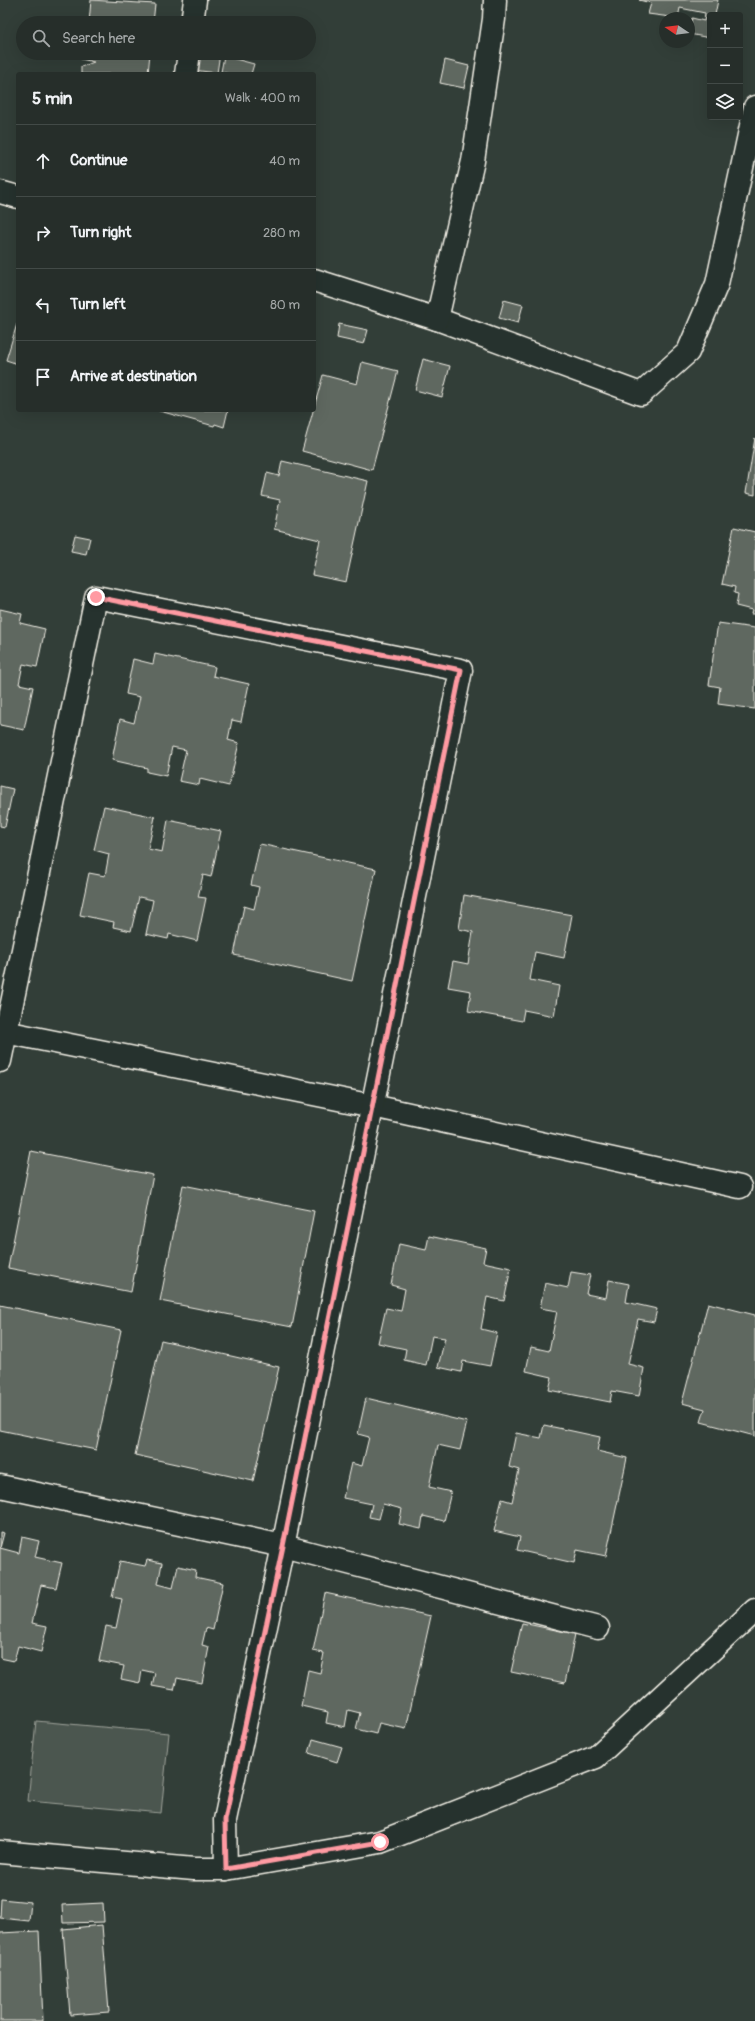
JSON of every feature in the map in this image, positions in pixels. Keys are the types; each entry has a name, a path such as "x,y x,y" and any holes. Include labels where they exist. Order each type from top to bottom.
{"street":[{"path":"193,16 195,0"},
{"path":"437,319 473,161 494,19 495,0"},
{"path":"186,72 188,60"},
{"path":"316,281 437,319 641,394 688,352 718,284 755,107"},
{"path":"0,192 16,196"},
{"path":"0,1061 3,1032 96,597 461,670 283,1546 225,1820 226,1869"},
{"path":"3,1032 373,1106 740,1187"},
{"path":"0,1486 283,1546 598,1628"},
{"path":"0,1852 194,1869 226,1869 380,1842 596,1758 755,1610"}],"shaded area":[{"path":"36,1721 169,1733 161,1813 28,1801"}],"building":[{"path":"91,0 155,4 154,16 90,16"},
{"path":"639,0 718,0 716,12 707,12 707,37 695,35 695,19 704,21 705,13 680,8 679,12 659,12 659,15 648,14 651,3"},
{"path":"85,60 149,60 148,72 81,72 81,67 94,62"},
{"path":"194,60 219,60 217,72 193,70"},
{"path":"223,60 239,60 254,64 252,72 221,72"},
{"path":"445,60 469,66 464,88 440,83"},
{"path":"504,300 523,305 518,323 499,318"},
{"path":"339,324 368,330 364,344 337,338"},
{"path":"16,327 16,363 6,360"},
{"path":"423,359 450,366 442,397 415,390"},
{"path":"362,362 398,371 372,470 302,451 313,412 316,412 316,400 323,375 357,384"},
{"path":"163,412 228,412 224,427 215,424 214,426"},
{"path":"755,438 755,495 746,493"},
{"path":"282,461 368,481 346,582 312,575 320,540 274,529 280,500 262,496 267,473 279,476"},
{"path":"734,527 755,532 755,614 751,614 752,610 736,606 738,594 734,593 735,587 722,584"},
{"path":"75,535 90,538 86,554 71,551"},
{"path":"0,609 22,614 20,623 45,629 37,667 23,664 19,684 33,687 24,730 0,725"},
{"path":"718,623 755,628 755,709 718,704 720,687 709,685"},
{"path":"155,654 215,667 213,676 249,684 241,722 232,720 228,740 239,743 229,786 200,779 199,785 179,781 186,750 172,747 166,776 147,772 147,768 112,760 120,719 134,723 140,697 126,694 133,659 153,664"},
{"path":"0,786 13,789 5,827 0,826"},
{"path":"104,806 155,817 148,849 162,852 168,820 221,831 211,877 203,875 198,897 206,898 197,941 169,934 168,939 146,934 153,900 139,897 131,931 113,927 114,922 80,915 89,873 105,876 109,854 94,850"},
{"path":"260,844 376,869 352,981 234,955 244,906 254,909 259,887 251,885"},
{"path":"464,895 572,915 564,958 535,952 530,980 559,986 554,1016 524,1010 522,1021 468,1011 471,991 448,987 453,961 468,964 473,932 459,929"},
{"path":"31,1151 153,1175 131,1292 8,1268"},
{"path":"183,1185 314,1211 292,1327 160,1301"},
{"path":"429,1236 486,1248 483,1262 511,1268 504,1301 487,1297 481,1329 497,1333 490,1366 463,1361 461,1372 438,1367 445,1338 432,1336 426,1365 404,1360 406,1349 378,1343 386,1308 401,1311 405,1289 391,1285 399,1244 426,1250"},
{"path":"571,1272 590,1275 586,1294 606,1298 609,1280 629,1284 626,1302 657,1309 654,1322 638,1319 628,1364 644,1368 639,1396 612,1391 610,1402 549,1390 552,1377 526,1371 531,1347 549,1351 557,1311 540,1308 545,1283 568,1288"},
{"path":"708,1303 755,1315 755,1436 701,1422 705,1409 682,1403"},
{"path":"0,1305 121,1330 96,1450 0,1430"},
{"path":"161,1340 279,1367 253,1481 135,1455"},
{"path":"366,1398 467,1422 460,1450 438,1445 429,1487 451,1492 444,1521 423,1516 421,1529 399,1524 402,1509 383,1504 379,1519 369,1517 372,1504 343,1498 351,1463 362,1466 369,1437 358,1434"},
{"path":"544,1425 600,1437 597,1451 627,1458 606,1556 577,1550 574,1563 517,1550 520,1537 494,1531 502,1499 512,1502 519,1470 509,1467 516,1433 541,1438"},
{"path":"0,1532 4,1533 0,1548"},
{"path":"22,1537 39,1541 35,1557 62,1563 56,1588 41,1585 32,1623 47,1626 41,1652 18,1646 14,1661 0,1658 0,1548 19,1553"},
{"path":"147,1560 162,1563 158,1584 173,1588 178,1566 196,1570 195,1577 223,1583 213,1630 206,1628 202,1645 209,1647 202,1683 177,1678 174,1690 152,1686 155,1673 142,1670 140,1683 121,1679 124,1666 99,1661 106,1626 116,1628 122,1599 112,1597 120,1561 145,1566"},
{"path":"325,1593 431,1616 406,1729 379,1723 376,1734 356,1729 360,1713 348,1710 345,1727 326,1723 328,1712 301,1706 308,1670 320,1673 324,1653 313,1651"},
{"path":"522,1623 575,1634 565,1683 511,1672"},
{"path":"313,1739 342,1747 337,1762 309,1753"},
{"path":"1,1899 31,1902 29,1921 0,1918"},
{"path":"103,1903 104,1922 63,1923 62,1905"},
{"path":"102,1925 109,2012 70,2015 63,1929"},
{"path":"39,1931 43,2021 0,2021 0,1933"}],"route":[{"path":"96,597 461,670 283,1546 225,1820 226,1869 380,1842"}]}
